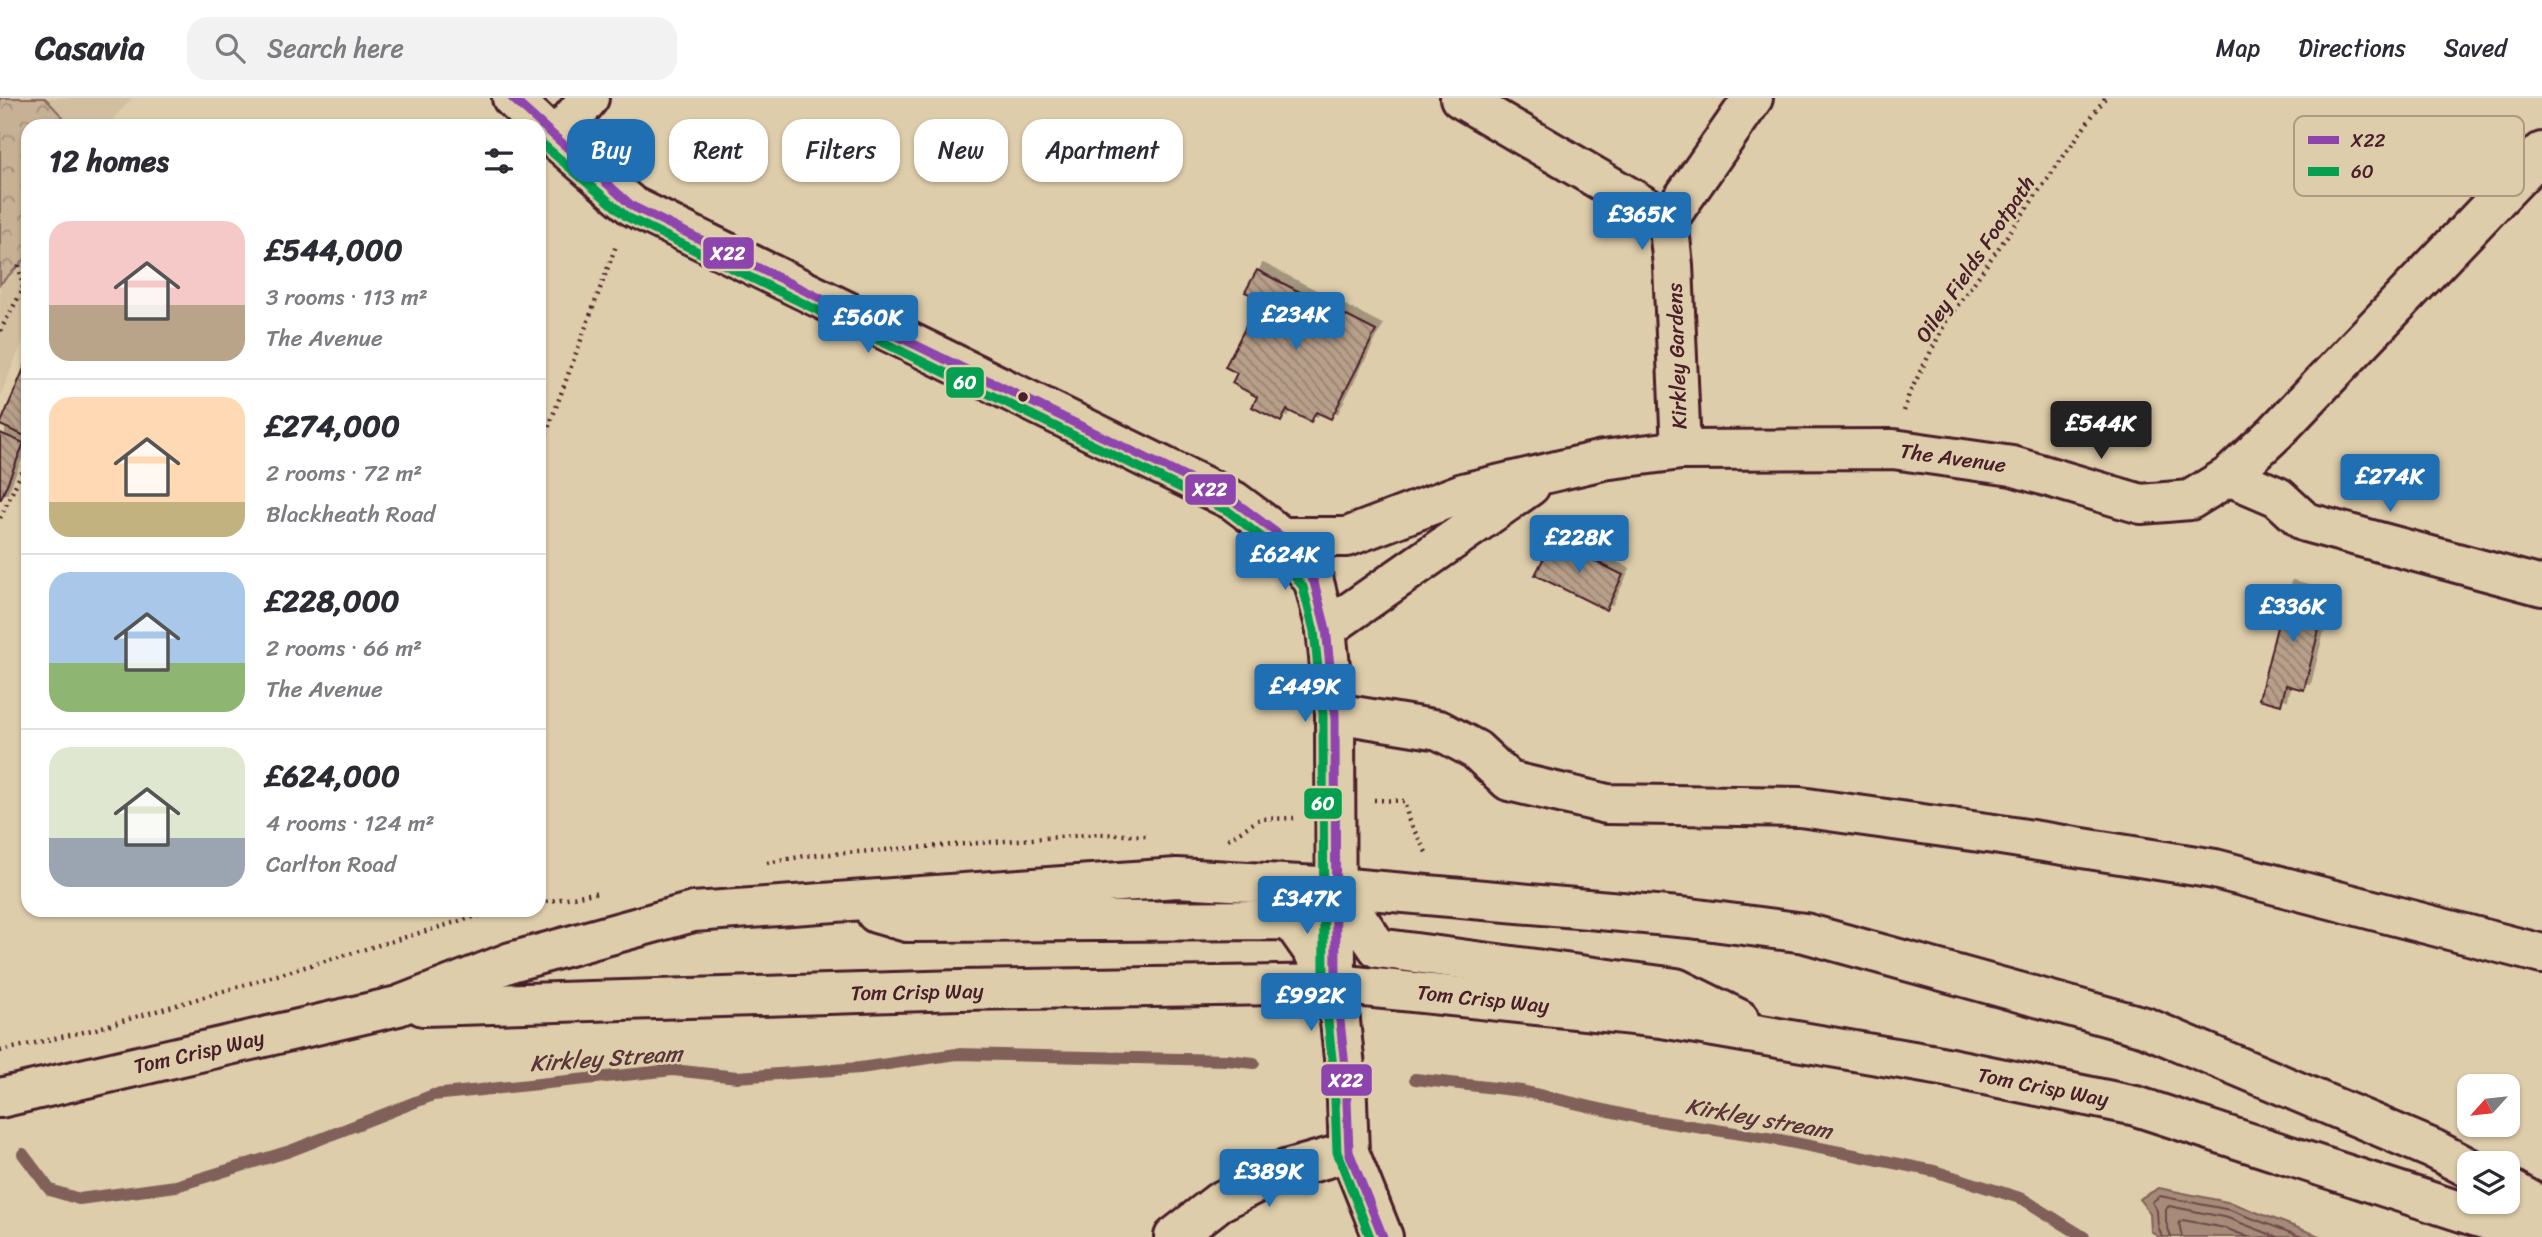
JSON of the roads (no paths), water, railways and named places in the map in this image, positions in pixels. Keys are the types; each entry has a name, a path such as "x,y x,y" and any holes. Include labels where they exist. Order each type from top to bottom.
{"main road":[{"path":"512,98 534,119"},
{"path":"555,139 589,98"},
{"path":"1460,98 1668,220 1753,98"},
{"path":"546,130 632,206 1234,501 1282,537 1314,582 1326,629 1335,713 1336,984 1346,1076 1349,1153 1383,1237"},
{"name":"The Avenue","path":"2524,171 2542,152"},
{"name":"The Avenue","path":"1282,537 1347,537 1463,493 1603,460 1681,450 1893,449 2012,466 2141,504 2190,500 2229,476 2276,432 2500,196"},
{"name":"Kirkley Gardens","path":"1668,220 1673,265 1681,450"},
{"name":"The Avenue","path":"1326,629 1552,471"},
{"path":"2229,476 2278,497 2305,522 2542,586"},
{"path":"1335,713 1438,730 1476,750 1509,781 1607,804 1800,807 2202,867 2542,954"},
{"name":"Tom Crisp Way","path":"0,1098 398,1006 511,961 693,912 1177,878 1336,887 1690,918 1805,933 2145,1027 2433,1149 2457,1162"},
{"path":"1336,887 1378,948 1676,988 1775,1038"},
{"path":"834,901 907,922 1291,920 1336,984"},
{"name":"Tom Crisp Way","path":"398,1006 960,990 1336,984 1662,1018 1936,1065 2136,1106 2539,1237"},
{"path":"1174,1237 1219,1202 1278,1172 1349,1153"},
{"path":"2520,1194 2542,1206"}],"water":[{"path":"2159,1188 2232,1203 2322,1237 2159,1237 2151,1231 2150,1213 2139,1199"}],"waterway":[{"name":"Kirkley Stream","path":"23,1154 50,1190 79,1199 176,1186 290,1151 433,1095 673,1070 737,1077 860,1068 957,1054 1227,1060 1254,1063"},
{"name":"Kirkley stream","path":"1415,1079 1522,1091 1639,1118 1780,1140 1934,1171 2023,1199 2084,1237"}]}
